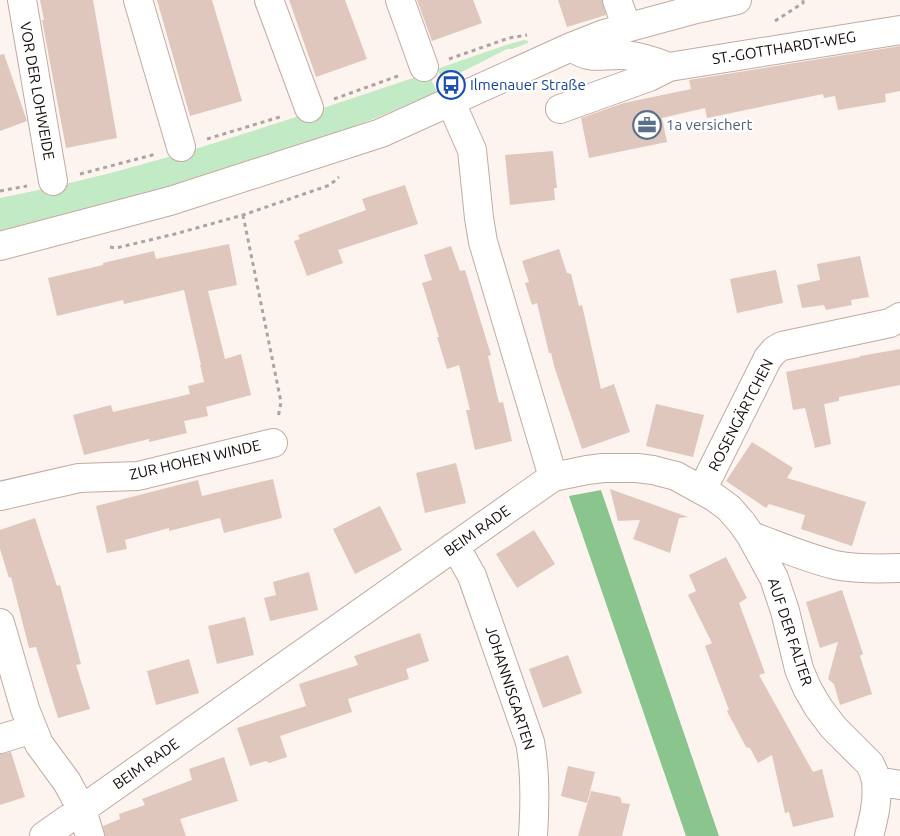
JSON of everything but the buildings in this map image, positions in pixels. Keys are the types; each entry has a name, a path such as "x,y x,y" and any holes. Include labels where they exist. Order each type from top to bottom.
{"street":[{"name":"VOR DER LOHWEIDE","path":"22,0 53,181"},
{"path":"138,0 181,147"},
{"path":"269,0 309,108"},
{"path":"400,0 424,67"},
{"path":"617,0 627,28"},
{"path":"0,246 170,201 381,133 571,47 604,34 737,0"},
{"name":"ST.-GOTTHARDT-WEG","path":"560,109 649,77 669,67 900,30"},
{"name":"ST.-GOTTHARDT-WEG","path":"571,47 582,54 595,57 621,55 653,61 669,67"},
{"path":"450,103 472,150 483,242 553,477"},
{"name":"ROSENGÄRTCHEN","path":"702,490 768,358 775,350 782,346 890,323 900,317"},
{"name":"ZUR HOHEN WINDE","path":"0,496 79,478 138,476 273,443"},
{"name":"AUF DER FALTER","path":"553,477 603,468 653,470 676,476 714,497 729,508 751,536 774,578 785,611 799,669 807,688 833,727 870,764 874,772 888,783 877,800 876,813 869,836"},
{"name":"BEIM RADE","path":"44,836 553,477"},
{"path":"751,536 836,565 868,569 900,568"},
{"name":"JOHANNISGARTEN","path":"453,547 472,576 530,742 534,763 533,836"},
{"path":"0,622 25,709 39,744 67,782 82,810 90,836"},
{"path":"0,739 33,729"}],"path":[{"path":"243,215 281,402 273,443"}],"green space":[{"path":"524,40 528,41 528,43 507,49 448,79 445,84 437,69 506,45"},
{"path":"428,73 437,92 376,118 300,146 175,187 65,217 0,232 0,198 92,178 183,153"},
{"path":"601,490 719,836 686,836 569,496"}],"place":[{"name":"Ilmenauer Straße","path":"451,85"},
{"name":"1a versichert","path":"647,125"}]}
